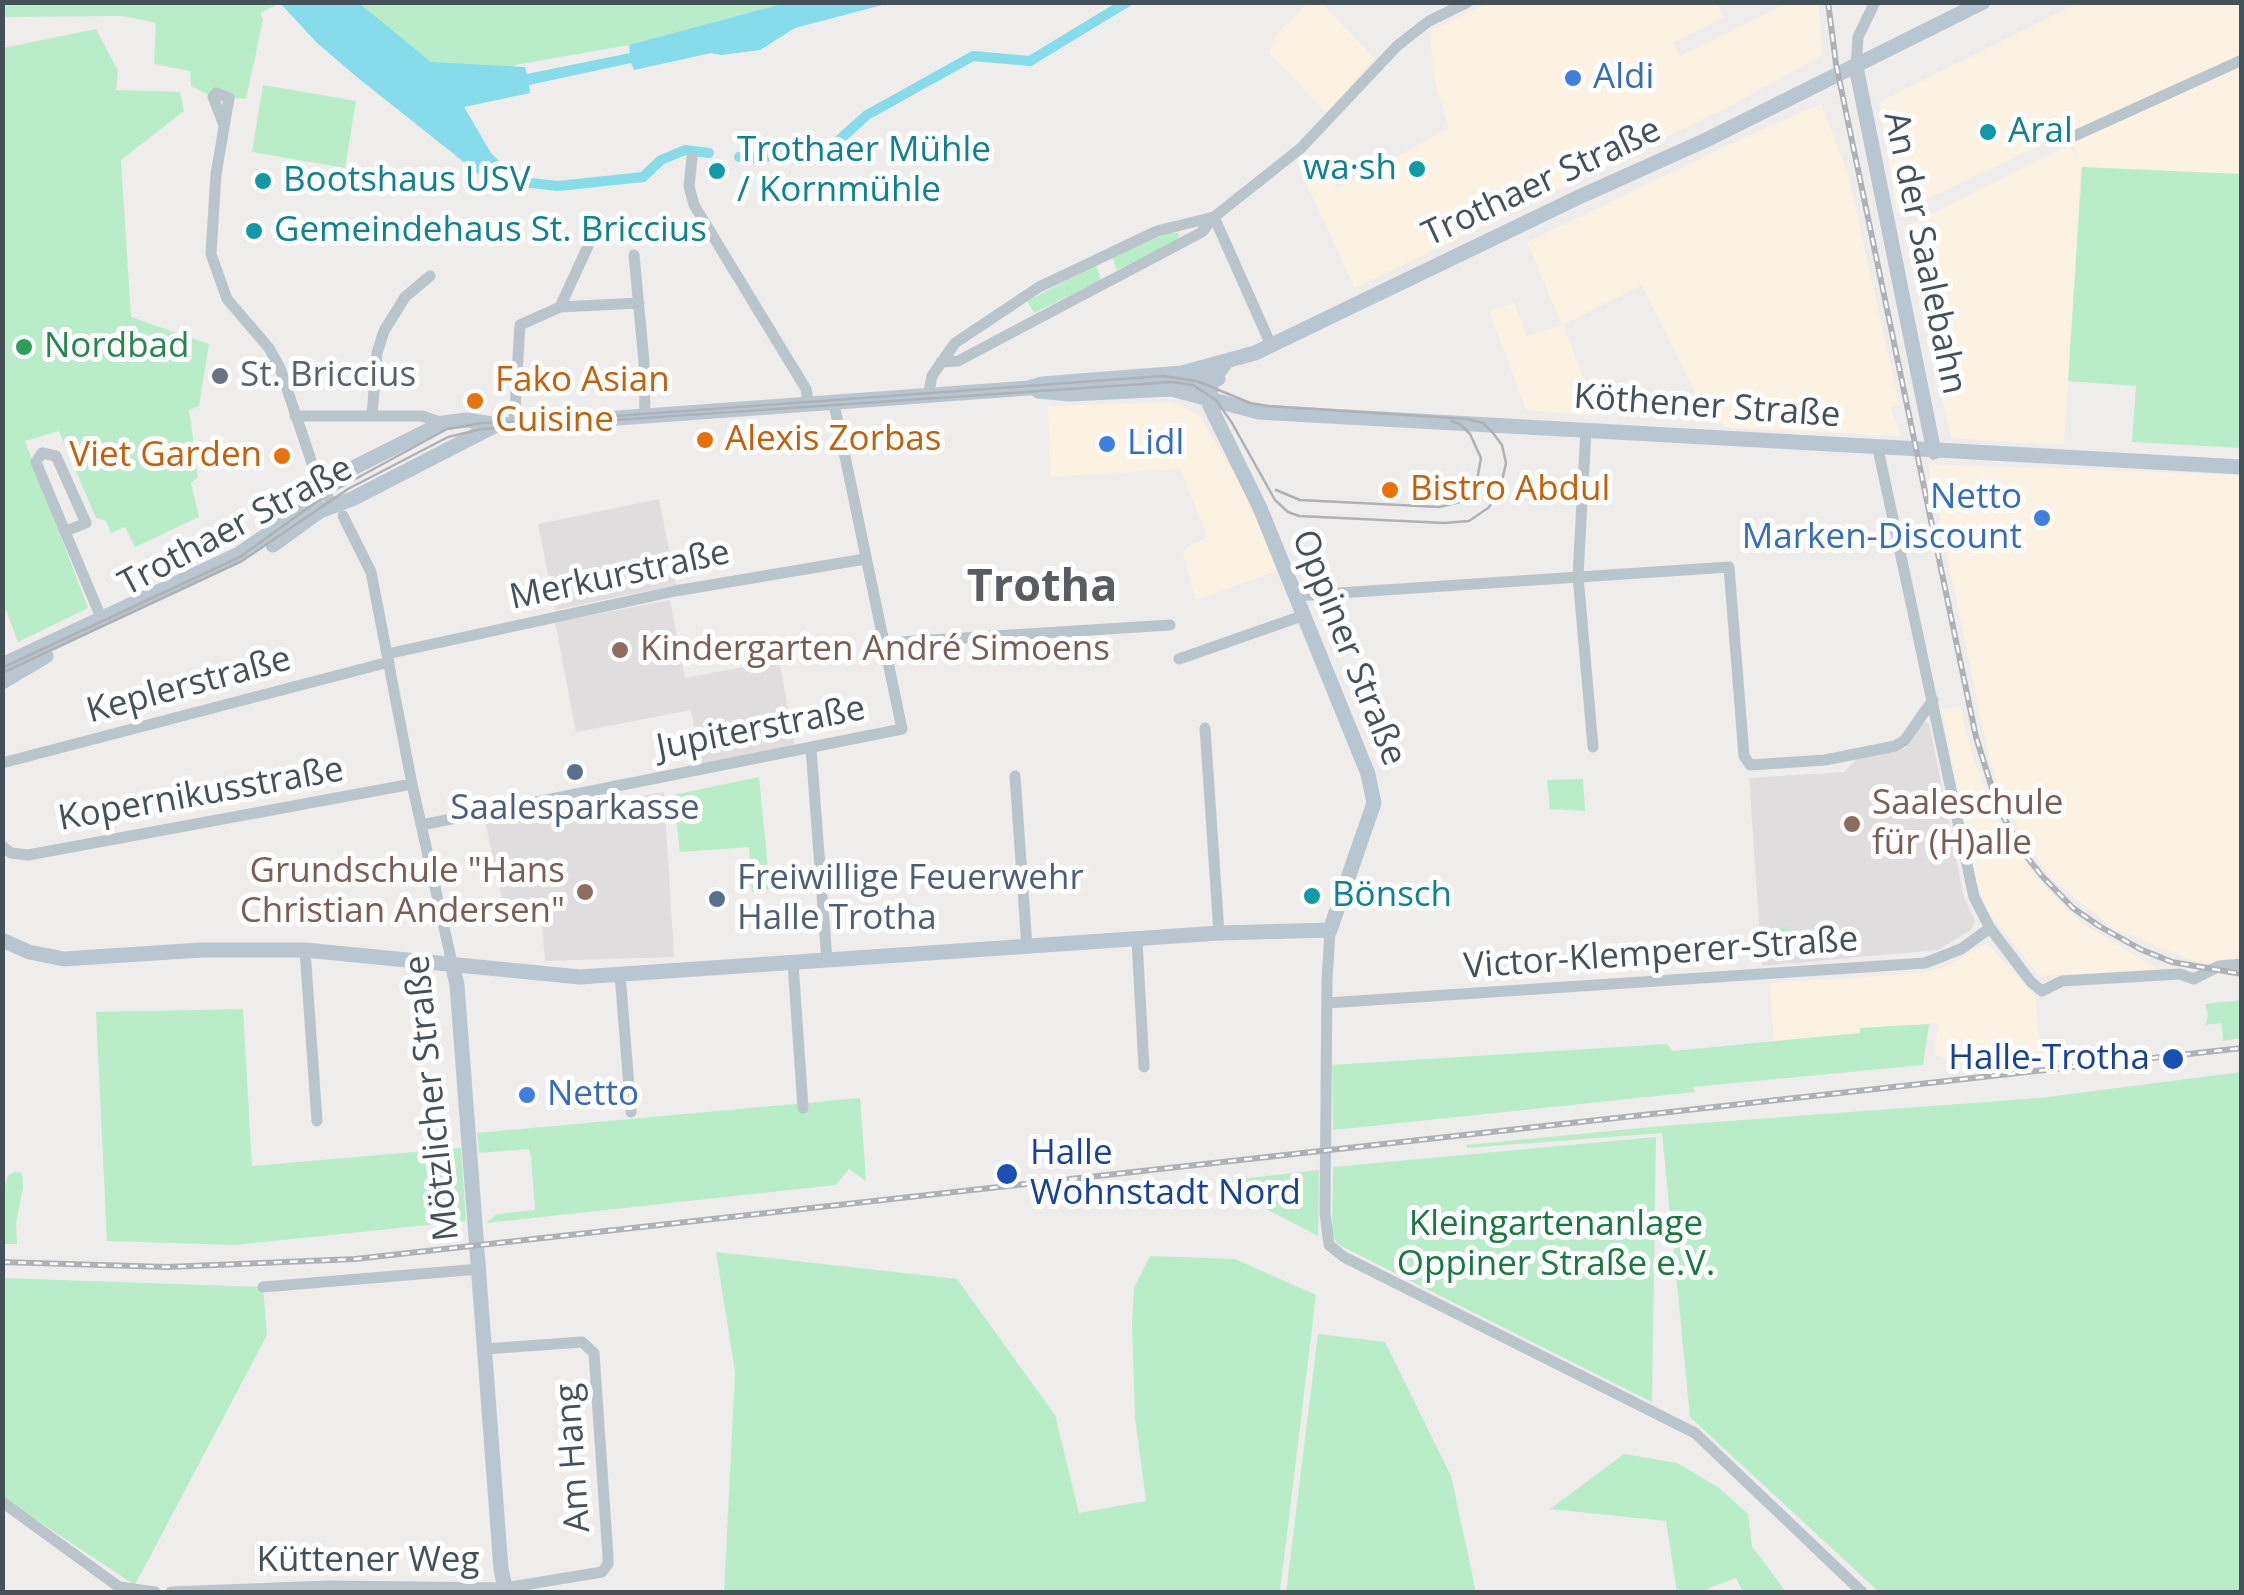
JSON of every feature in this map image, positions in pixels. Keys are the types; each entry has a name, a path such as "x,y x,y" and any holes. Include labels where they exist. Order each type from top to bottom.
{"main road":[{"name":"Trothaer Straße","path":"1030,388 1070,394 1210,390 1272,345 1856,67 1983,2"},
{"name":"An der Saalebahn","path":"1856,67 1934,452"},
{"name":"Trothaer Straße","path":"2,665 239,554 300,512 341,474 443,423 467,420 506,425 928,397 1182,373 1255,354"},
{"path":"1210,390 1226,362"},
{"name":"Köthener Straße","path":"1210,390 1242,408 1452,424 1491,423 1878,449 2242,467"},
{"name":"Oppiner Straße","path":"1210,390 1213,416 1260,508 1368,774 1374,803 1330,930"},
{"path":"1231,448 1229,431 1242,408"},
{"name":"Trothaer Straße","path":"2,682 31,663 243,564 320,511 338,511 506,425"},
{"path":"2,940 29,952 64,959 201,950 305,950 550,975 620,974 1219,933 1330,930"},
{"name":"Mötzlicher Straße","path":"452,964 457,984 505,1590"}],"street":[{"path":"941,362 958,360 1202,232 1301,148 1397,46 1429,21 1468,2"},
{"path":"1856,67 1858,37 1875,2"},
{"path":"2072,137 2242,60"},
{"name":"Mötzlicher Straße","path":"224,125 216,174 211,254 227,299 269,348 280,368 322,489 371,572 452,964"},
{"path":"692,158 689,186 694,204 806,390 810,406"},
{"path":"928,397 932,376 955,343 1021,299 1157,231 1214,218"},
{"path":"1214,218 1272,345"},
{"path":"1182,225 1188,240"},
{"path":"560,306 588,246"},
{"path":"634,256 645,417"},
{"path":"1103,256 1113,280"},
{"name":"Trothaer Straße","path":"372,415 384,331 405,296 430,276"},
{"path":"1021,299 1033,320"},
{"path":"506,425 520,325 560,306 639,303"},
{"name":"Jupiterstraße","path":"421,825 902,730 834,404"},
{"name":"Trothaer Straße","path":"295,416 422,416 443,423"},
{"path":"1586,430 1578,576 1593,747"},
{"path":"1878,449 1974,897 1990,928 2042,991 2062,981 2180,974 2194,979 2219,966 2242,964"},
{"path":"66,531 86,523 56,456 42,453 36,462 102,620"},
{"name":"Merkurstraße","path":"388,658 675,591 865,559"},
{"path":"1294,596 1729,567 1744,756 1750,765 1825,760 1895,746 1904,742 1933,700"},
{"path":"1179,659 1302,616"},
{"path":"884,643 1170,625"},
{"name":"Keplerstraße","path":"2,763 388,658"},
{"path":"1205,728 1219,933"},
{"path":"810,748 827,961"},
{"path":"1015,776 1027,948"},
{"name":"Kopernikusstraße","path":"2,846 11,854 28,855 412,784"},
{"name":"Victor-Klemperer-Straße","path":"1327,1003 1924,963 1961,949 1990,928"},
{"path":"1330,930 1325,1229 1329,1245 1344,1257 1695,1433 1862,1592"},
{"path":"1137,941 1144,1066"},
{"path":"305,950 317,1121"},
{"path":"792,963 803,1108"},
{"path":"620,974 631,1112"},
{"name":"Mötzlicher Straße","path":"263,1287 480,1269"},
{"name":"Am Hang","path":"485,1349 582,1342 594,1352 608,1564 596,1575 505,1590"},
{"path":"2,1502 119,1587 154,1592"},
{"name":"Küttener Weg","path":"171,1592 254,1587 505,1590"}],"shaded area":[{"path":"1321,2 1374,58 1327,113 1269,53 1275,37 1307,3"},
{"path":"1488,3 1717,3 1724,18 1673,42 1680,56 1788,3 1818,3 1823,55 1730,106 1355,288 1304,179 1325,165 1337,189 1449,128 1434,79 1430,31"},
{"path":"2078,3 2241,3 2241,174 2081,168 2064,445 1951,438 1904,228 2069,145 2080,162 2067,133 1897,213 1879,102"},
{"path":"1821,104 1848,173 1899,404 1891,408 1901,436 1731,428 1716,421 1705,412 1642,285 1563,325 1598,416 1526,410 1489,311 1514,302 1527,337 1562,325 1527,242"},
{"path":"1172,402 1199,415 1256,510 1276,571 1196,600 1183,553 1208,537 1180,469 1050,477 1048,406"},
{"path":"1928,464 2241,475 2241,967 2191,960 2113,928 2056,883 2026,844 1999,791 1989,757"},
{"path":"659,499 676,585 555,610 538,524"},
{"name":"Kindergarten André Simoens","path":"670,600 685,678 779,660 795,746 701,764 691,710 576,732 555,622"},
{"path":"1960,706 1974,761 1995,815 2037,879 2081,923 2158,969 2039,976 1988,911 1976,882 1942,709"},
{"name":"Saaleschule für (H)alle","path":"1923,722 1929,723 1964,898 1975,921 1971,930 1938,950 1762,966 1749,778 1844,772 1858,758 1906,748"},
{"name":"Grundschule \"Hans Christian Andersen\"","path":"664,792 674,957 545,961 542,923 506,917 485,821"},
{"path":"1987,943 2035,997 2041,1051 1956,1061 1934,1055 1938,1023 1861,1028 1860,1033 1774,1041 1769,983 1922,973 1947,966"}],"green space":[{"path":"2,3 280,3 260,13 263,20 246,99 213,97 191,86 190,71 154,64 156,23 122,16 3,17"},
{"path":"354,3 795,3 629,45 515,65 515,74 431,62"},
{"path":"96,29 118,71 116,90 180,92 184,111 121,160 131,317 209,344 199,406 189,410 198,477 191,483 199,517 135,547 125,527 111,533 106,521 96,518 59,431 25,441 88,608 18,642 6,610 3,611 3,48"},
{"path":"263,85 356,101 345,168 252,152"},
{"path":"2082,167 2241,174 2241,448 2132,442 2136,386 2068,381"},
{"path":"1167,233 1179,233 1176,242 1117,270 1112,257"},
{"path":"1096,265 1101,280 1034,313 1027,301"},
{"path":"759,777 770,889 752,892 749,847 680,852 673,795"},
{"path":"1583,779 1585,811 1550,809 1547,780"},
{"path":"1789,927 1791,958 1770,959 1768,928"},
{"path":"2241,1000 2241,1038 2223,1041 2221,1023 2205,1025 2205,1004"},
{"path":"243,1009 252,1166 461,1148 466,1221 235,1245 107,1241 96,1012"},
{"name":"Kleingartenanlage Oppiner Straße e.V.","path":"1929,1024 1923,1065 1693,1087 1695,1092 1333,1130 1332,1065 1667,1044 1672,1051 1860,1033 1860,1028"},
{"path":"2241,1072 2241,1592 1879,1592 1690,1417 1662,1133 1467,1148 1466,1145 2040,1098"},
{"path":"860,1098 866,1181 849,1169 836,1185 486,1223 497,1214 535,1210 531,1157 529,1149 479,1153 477,1133"},
{"name":"Kleingartenanlage Oppiner Straße e.V.","path":"1656,1137 1652,1402 1337,1244 1332,1232 1333,1167"},
{"path":"1319,1170 1318,1236 1214,1182"},
{"path":"22,1173 23,1188 16,1223 17,1244 3,1244 3,1192 8,1175"},
{"path":"716,1252 957,1279 1055,1415 1079,1513 1146,1501 1135,1418 1132,1324 1134,1288 1150,1256 1235,1259 1316,1295 1280,1592 724,1592 735,1372"},
{"path":"2,1278 263,1287 267,1335 135,1585 3,1498"},
{"path":"1318,1334 1385,1342 1451,1476 1476,1592 1286,1592"},
{"path":"1624,1454 1677,1463 1718,1487 1748,1514 1752,1546 1786,1592 1743,1592 1736,1578 1699,1592 1677,1592 1666,1521 1550,1509"}],"water":[{"path":"280,3 359,3 431,62 525,67 527,74 630,53 629,45 786,3 890,3 795,28 760,50 711,53 634,70 631,63 529,85 530,93 464,107 491,153 520,182 479,174 317,43"}],"waterway":[{"path":"739,157 828,150 867,115 973,56 1030,61 1127,2"},
{"path":"511,176 522,182 558,186 643,177 661,160 685,150 709,153"}],"tram line":[{"path":"2,668 240,557 326,495 447,429 482,423 1163,376 1197,381 1250,403 1268,406 1483,423 1502,445 1506,463 1499,494 1488,508 1469,521 1299,516 1275,500 1216,400 1193,385 1172,382 482,429 448,437 348,489 242,561 2,673"},
{"path":"1276,490 1300,500 1439,507 1460,502 1476,486 1481,458 1470,434 1451,421"}],"railway":[{"path":"1828,2 1836,64 1976,737 1998,807 2023,852 2042,876 2073,908 2099,926 2172,962 2242,974"},
{"path":"2,1262 167,1267 355,1259 2242,1048"}],"place":[{"name":"Aldi","path":"1573,78"},
{"name":"Aral","path":"1988,132"},
{"name":"wa·sh","path":"1417,169"},
{"name":"Trothaer Mühle / Kornmühle","path":"717,171"},
{"name":"Bootshaus USV","path":"263,181"},
{"name":"Gemeindehaus St. Briccius","path":"254,231"},
{"name":"Nordbad","path":"24,347"},
{"name":"St. Briccius","path":"220,376"},
{"name":"Fako Asian Cuisine","path":"475,401"},
{"name":"Alexis Zorbas","path":"705,440"},
{"name":"Lidl","path":"1107,444"},
{"name":"Viet Garden","path":"282,456"},
{"name":"Bistro Abdul","path":"1390,490"},
{"name":"Netto Marken-Discount","path":"2042,518"},
{"name":"Kindergarten André Simoens","path":"620,650"},
{"name":"Saalesparkasse","path":"575,772"},
{"name":"Saaleschule für (H)alle","path":"1852,824"},
{"name":"Grundschule \"Hans Christian Andersen\"","path":"585,892"},
{"name":"Bönsch","path":"1312,896"},
{"name":"Freiwillige Feuerwehr Halle Trotha","path":"717,899"},
{"name":"Halle-Trotha","path":"2173,1059"},
{"name":"Netto","path":"527,1095"},
{"name":"Halle Wohnstadt Nord","path":"1007,1174"}],"district":[{"name":"Trotha","path":"1042,588"}]}
